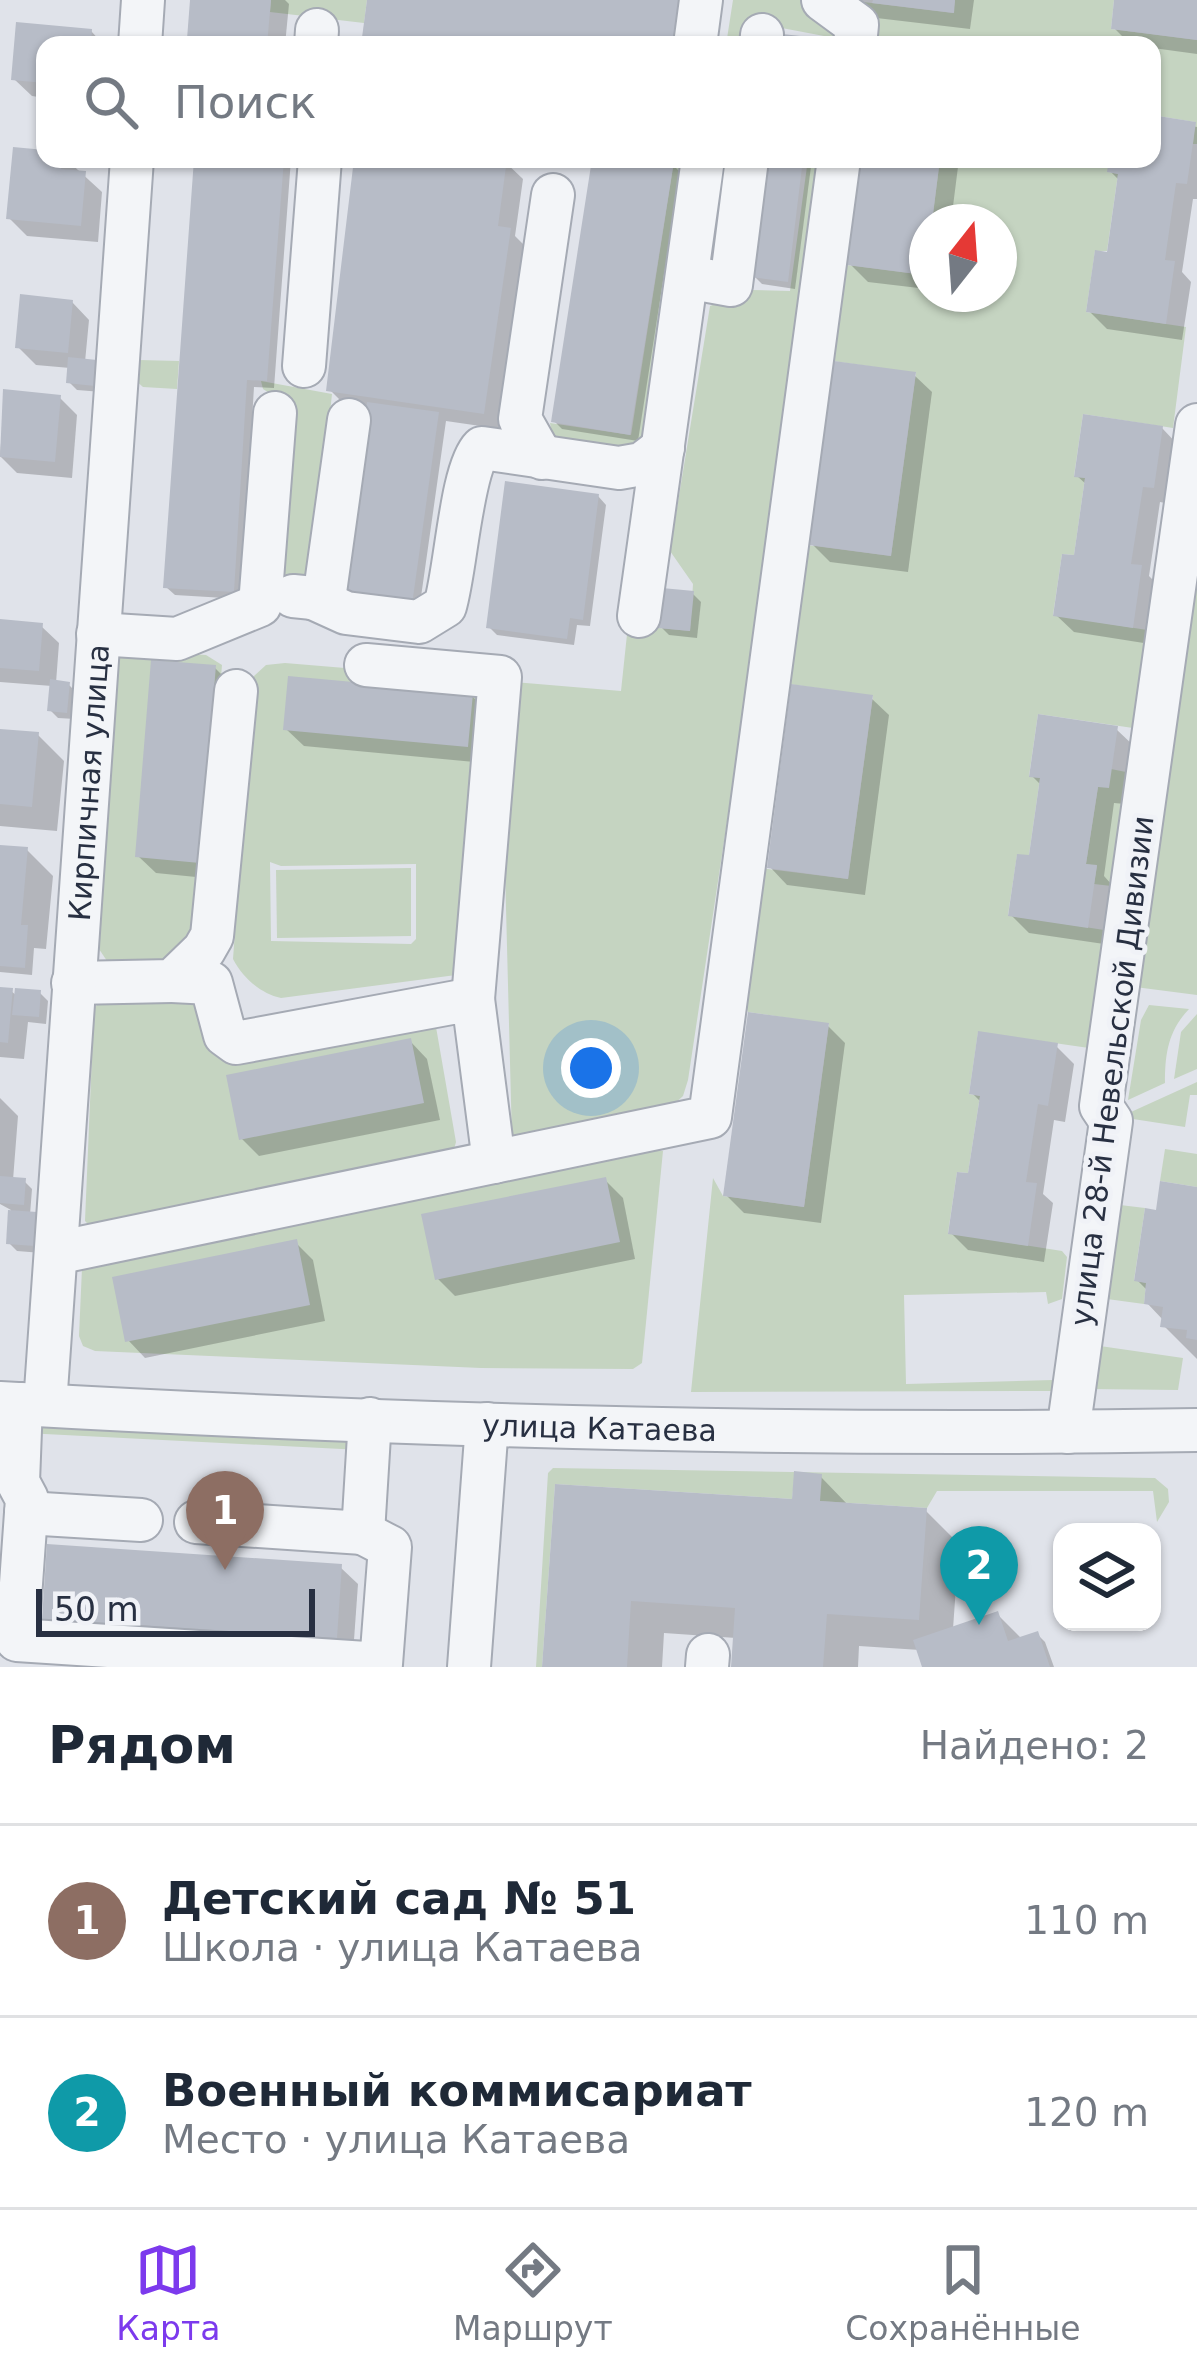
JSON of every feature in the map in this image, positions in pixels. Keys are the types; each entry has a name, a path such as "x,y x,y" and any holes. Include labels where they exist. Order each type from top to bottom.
{"street":[{"path":"141,36 143,0"},
{"path":"696,36 701,0"},
{"path":"823,0 857,25 855,36"},
{"name":"Кирпичная улица","path":"131,168 56,1253 22,1404 18,1482 27,1499 17,1640 381,1664 390,1547 363,1533"},
{"path":"304,366 319,168"},
{"path":"639,616 703,168"},
{"path":"687,278 731,285 746,168"},
{"path":"56,1253 710,1117 838,168"},
{"path":"542,458 520,419 553,195"},
{"path":"98,634 177,639 260,605 275,413"},
{"path":"313,598 325,592 349,420"},
{"name":"улица 28-й Невельской Дивизии","path":"1068,1432 1111,1121 1101,1106 1117,979 1197,424"},
{"path":"262,594 313,598 346,613 419,622 445,606 455,574 474,456 482,448 619,468 642,464 663,448"},
{"path":"366,665 500,677 473,999 494,1162"},
{"path":"172,981 204,950 215,920 236,691"},
{"path":"73,983 211,982 226,1035 236,1043 473,999"},
{"name":"улица Катаева","path":"22,1404 487,1424 1197,1430"},
{"path":"196,1522 363,1533 370,1419"},
{"path":"470,1667 487,1424"},
{"path":"26,1514 141,1520"}],"green space":[{"path":"271,0 367,0 364,23 270,12"},
{"path":"733,0 812,0 838,36 756,23 754,36 727,36"},
{"path":"847,0 953,13 955,0 1114,0 1111,29 1197,40 1197,144 1193,144 1195,122 1161,116 1161,36 863,36"},
{"path":"673,168 688,168 644,442 631,452 553,440 550,423 631,435"},
{"path":"807,168 826,168 688,1080 683,1096 671,1107 512,1140 505,869 468,868 456,975 281,998 253,984 233,959 254,676 266,665 285,663 621,691 628,625 690,631 693,584 670,551 710,306 751,290 790,291","holes":["270,862 281,866 416,864 416,939 411,944 271,941"]},
{"path":"939,168 1108,168 1118,174 1107,251 1095,251 1086,312 1186,327 1173,428 1083,414 1074,476 1085,478 1074,555 1062,554 1053,615 1147,630 1133,728 1038,714 1029,776 1040,778 1029,855 1017,855 1008,915 1104,930 1089,1048 978,1032 969,1094 980,1096 968,1173 957,1172 948,1233 1062,1251 1067,1257 1062,1299 1048,1304 1046,1292 904,1295 906,1384 1053,1380 1056,1391 691,1392 713,1178 723,1196 804,1207 829,1024 748,1012 742,994 759,868 848,879 873,696 782,683 799,544 891,556 916,373 826,360 839,264 909,273 909,312 1017,312 1017,204 934,204"},
{"path":"139,360 179,361 177,389 143,387 134,379"},
{"path":"261,381 332,394 312,580 288,583 282,572 277,398 263,389"},
{"path":"1197,531 1197,995 1135,987"},
{"path":"127,650 206,655 222,665 201,922 178,959 109,964 95,943 118,660"},
{"path":"1111,769 1136,774 1120,887 1094,884 1097,866 1086,864 1098,787"},
{"path":"411,868 411,936 277,938 276,870"},
{"path":"102,1000 194,1001 213,1039 436,1027 454,1149 92,1228 85,1221 94,1008"},
{"path":"1149,1005 1189,1009 1169,1043 1165,1083 1128,1100 1141,1020"},
{"path":"1197,1014 1197,1069 1174,1079 1181,1032"},
{"path":"1197,1082 1185,1127 1120,1117"},
{"path":"1165,1149 1197,1154 1197,1187 1160,1181"},
{"path":"663,1151 642,1363 633,1369 481,1368 95,1351 83,1346 79,1336 82,1268"},
{"path":"1120,1205 1145,1208 1134,1280 1146,1283 1144,1304 1107,1299"},
{"path":"1100,1346 1183,1358 1178,1390 1088,1389"},
{"path":"27,1424 353,1433 361,1450 25,1433"},
{"path":"553,1468 795,1472 792,1499 555,1484 542,1667 536,1667 548,1473"},
{"path":"795,1472 1155,1478 1168,1489 1169,1502 1157,1522 1153,1491 937,1491 927,1508 820,1501"}],"building":[{"path":"190,0 271,0 268,36 187,36"},
{"path":"367,0 691,0 685,36 362,36"},
{"path":"955,0 954,13 872,3"},
{"path":"1114,0 1197,0 1197,40 1111,29"},
{"path":"16,22 92,29 92,36 36,36 36,82 11,80"},
{"path":"1161,116 1196,122 1187,184 1176,183 1165,260 1175,261 1166,324 1086,312 1095,250 1107,252 1118,174 1107,172 1108,168 1161,168"},
{"path":"13,147 36,149 36,168 86,171 81,226 6,219"},
{"path":"193,168 283,168 267,381 247,380 234,592 163,588"},
{"path":"353,168 506,168 498,226 511,228 484,414 326,391"},
{"path":"591,168 673,168 630,435 551,422"},
{"path":"765,168 802,168 788,282 751,277"},
{"path":"860,168 939,168 934,204 909,204 909,273 847,265"},
{"path":"20,294 73,300 68,353 15,348"},
{"path":"68,357 97,360 95,386 66,383"},
{"path":"834,361 916,372 891,556 809,545"},
{"path":"3,389 61,395 55,462 0,457"},
{"path":"367,402 439,412 412,605 340,595"},
{"path":"1083,414 1163,426 1154,488 1143,487 1131,564 1142,565 1133,628 1053,616 1062,554 1074,555 1085,478 1074,477"},
{"path":"505,481 599,494 583,620 570,618 567,639 486,628"},
{"path":"662,588 694,591 690,631 658,628"},
{"path":"0,619 43,623 39,671 0,668"},
{"path":"151,660 216,665 200,863 135,857"},
{"path":"288,676 473,693 468,747 283,730"},
{"path":"50,679 70,682 67,713 47,711"},
{"path":"791,684 873,695 848,879 767,868"},
{"path":"1038,714 1118,726 1109,788 1098,787 1086,864 1097,865 1088,928 1008,916 1017,854 1029,855 1040,778 1029,777"},
{"path":"0,729 39,732 32,807 0,804"},
{"path":"0,845 28,847 21,925 28,925 25,968 0,966"},
{"path":"0,987 13,988 8,1043 0,1042"},
{"path":"15,988 41,990 39,1017 12,1015"},
{"path":"748,1012 829,1023 804,1207 723,1196"},
{"path":"978,1031 1058,1043 1048,1106 1038,1104 1026,1182 1037,1183 1028,1246 948,1234 957,1172 968,1173 980,1096 969,1094"},
{"path":"411,1038 424,1103 239,1140 226,1075"},
{"path":"0,1176 26,1178 24,1205 0,1203"},
{"path":"606,1177 620,1242 435,1280 421,1214"},
{"path":"1160,1181 1197,1187 1197,1340 1186,1338 1187,1330 1160,1327 1163,1307 1144,1304 1146,1283 1134,1281 1145,1208 1156,1210"},
{"path":"8,1210 37,1212 35,1246 6,1244"},
{"path":"297,1239 310,1305 125,1342 112,1277"},
{"path":"794,1471 822,1474 820,1501 927,1508 919,1620 827,1614 823,1667 731,1667 735,1608 631,1601 627,1667 542,1667 555,1484 792,1499"},
{"path":"47,1544 342,1564 337,1638 42,1619"},
{"path":"998,1611 1008,1641 1038,1631 1050,1667 922,1667 913,1640"}],"place":[{"name":"Детский сад № 51","path":"225,1570"},
{"name":"Военный коммисариат","path":"979,1625"}]}
